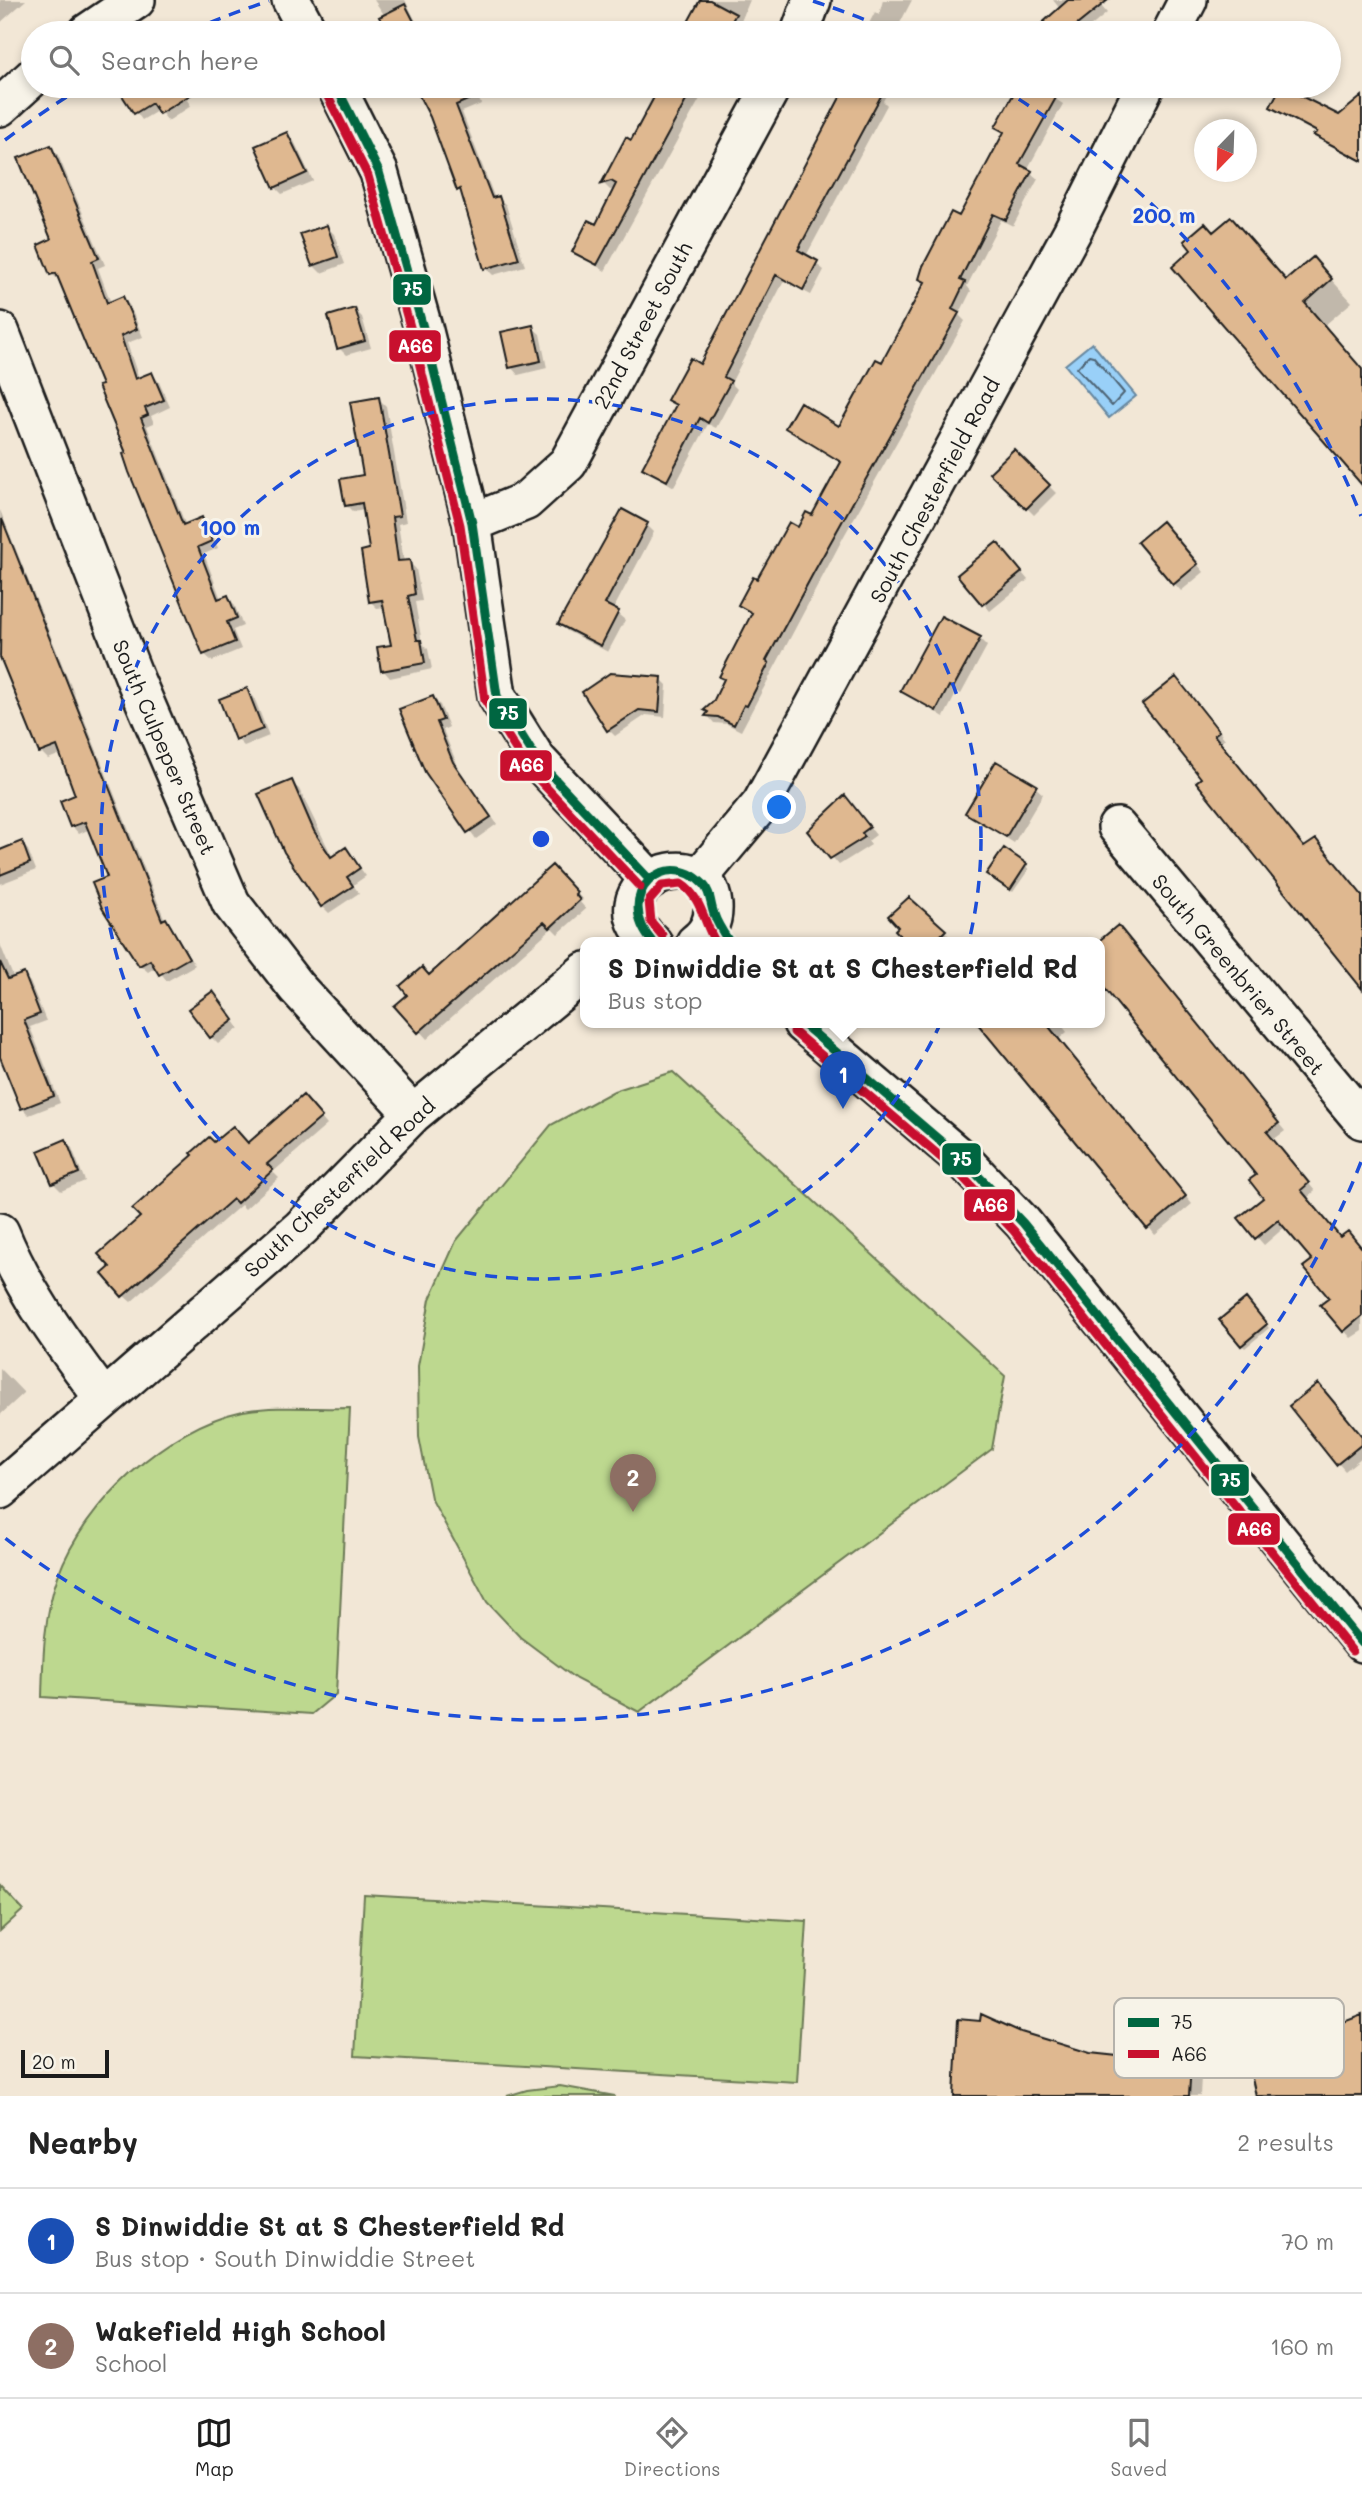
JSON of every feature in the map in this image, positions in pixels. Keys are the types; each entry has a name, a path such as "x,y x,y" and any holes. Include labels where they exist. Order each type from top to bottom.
{"street":[{"path":"105,21 136,0"},
{"path":"291,0 302,21"},
{"path":"805,21 813,0"},
{"path":"1177,21 1188,0"},
{"path":"0,107 21,88"},
{"path":"342,98 379,172 424,331 472,523 497,696 537,760 649,879"},
{"name":"22nd Street South","path":"472,523 526,501 568,463 766,98"},
{"name":"South Chesterfield Road","path":"698,879 761,804 1059,256 1139,98"},
{"name":"South Culpeper Street","path":"0,331 135,679 231,903 296,987 414,1114"},
{"name":"South Greenbrier Street","path":"1117,827 1362,1121"},
{"path":"639,937 635,913 636,900 649,879 674,870 698,879 712,900 713,933"},
{"name":"South Chesterfield Road","path":"0,1490 301,1228 414,1114 580,976"},
{"path":"808,1028 965,1162 1023,1223 1362,1643"},
{"path":"0,1232 12,1261 43,1317 103,1398"}],"green space":[{"path":"673,1072 1005,1376 992,1449 639,1712 576,1679 520,1637 487,1602 431,1498 419,1437 418,1366 430,1299 456,1241 551,1125 614,1091"},
{"path":"350,1408 336,1694 312,1714 42,1697 47,1620 58,1576 70,1549 87,1522 132,1472 186,1433 243,1411"},
{"path":"0,1885 23,1910 0,1931"},
{"path":"364,1895 807,1921 797,2082 355,2056"},
{"path":"560,2086 615,2096 507,2096 527,2090"}],"water":[{"path":"1092,343 1136,396 1109,418 1065,365"}],"building":[{"path":"700,0 710,0 736,14 732,21 689,21"},
{"path":"1068,0 1108,0 1082,21 1044,21"},
{"path":"405,4 414,21 381,21 379,17"},
{"path":"1362,96 1362,161 1313,135 1317,132 1270,107 1275,98 1305,98 1339,115"},
{"path":"124,98 185,98 159,114 152,103 134,114"},
{"path":"420,98 472,98 456,105 492,198 499,196 519,259 484,269 460,189 457,191 430,117"},
{"path":"654,98 687,98 597,265 572,252 588,220 596,224 616,184 611,181 601,184 626,137 631,140"},
{"path":"840,98 880,98 798,250 818,261 803,290 776,275 724,377 731,381 708,423 700,418 667,481 642,468 676,405 667,400 690,358 700,364"},
{"path":"1011,98 1056,98 1019,164 1032,171 1006,220 993,214 960,280 965,282 952,309 959,313 815,570 766,661 769,663 747,706 744,705 734,725 718,717 705,716 708,712 704,710 713,702 724,679 719,677 752,613 738,605 753,577 757,579 789,522 798,527 806,512 812,515 841,462 785,428 800,402 839,426 876,359 882,362 925,282 919,279 923,266 951,212 959,216 1004,132 995,127"},
{"path":"287,132 307,173 274,188 255,146"},
{"path":"51,145 99,258 92,261 107,303 123,296 137,329 121,336 135,379 152,372 164,400 145,408 148,415 141,418 183,525 202,517 212,541 198,547 218,599 228,595 237,618 227,622 235,642 203,655 129,472 123,454 126,453 98,386 102,385 56,273 50,275 38,245 51,239 18,158"},
{"path":"1231,217 1286,280 1313,257 1332,279 1305,303 1362,369 1362,485 1172,267 1191,250 1184,241 1205,223 1213,232"},
{"path":"327,225 338,257 312,266 300,234"},
{"path":"355,308 365,341 337,349 328,316"},
{"path":"533,325 541,361 509,368 501,332"},
{"path":"379,397 400,516 392,517 398,561 410,560 415,594 408,596 425,663 381,671 377,647 391,645 382,600 369,602 361,551 369,549 362,503 345,506 340,479 363,475 350,402"},
{"path":"1014,449 1050,485 1026,509 989,473"},
{"path":"622,509 648,523 605,604 619,611 601,646 558,624"},
{"path":"2,519 162,920 166,918 189,958 159,975 150,960 139,966 102,908 92,883 107,877 85,822 70,827 60,801 75,795 57,746 39,753 0,657"},
{"path":"1162,521 1198,564 1173,585 1137,542"},
{"path":"997,542 1022,572 982,605 957,575"},
{"path":"941,616 981,637 953,688 949,686 936,711 900,691"},
{"path":"610,673 662,677 659,712 639,710 607,731 582,692"},
{"path":"1176,677 1219,731 1214,735 1304,847 1316,839 1362,895 1362,989 1196,782 1201,778 1142,704"},
{"path":"247,688 263,729 235,740 219,699"},
{"path":"433,696 443,720 437,722 453,762 491,817 467,833 425,772 399,709"},
{"path":"996,761 1037,785 1006,837 965,813"},
{"path":"292,780 314,831 331,857 346,847 360,868 347,877 353,886 321,907 284,852 258,794"},
{"path":"845,795 870,827 862,833 865,837 830,859 807,831"},
{"path":"22,841 30,863 0,875 0,850"},
{"path":"1004,848 1027,864 1010,890 986,874"},
{"path":"552,865 577,892 575,894 580,900 550,928 544,922 418,1033 394,1006 407,995 400,986 422,967 429,975"},
{"path":"909,897 946,930 939,937 901,937 895,930 898,927 888,916"},
{"path":"1118,925 1279,1123 1267,1132 1309,1183 1301,1190 1340,1237 1348,1231 1362,1248 1362,1316 1343,1332 1320,1305 1329,1298 1303,1267 1312,1260 1278,1220 1255,1239 1238,1218 1263,1198 1249,1180 1256,1175 1105,989 1104,937"},
{"path":"0,962 8,979 24,973 40,1014 24,1020 54,1096 21,1109 0,1057"},
{"path":"213,991 234,1020 210,1038 188,1009"},
{"path":"981,1028 1050,1028 1186,1196 1147,1229"},
{"path":"303,1095 322,1117 267,1164 273,1170 237,1203 233,1199 122,1297 102,1274 110,1267 98,1254 140,1217 132,1209 193,1155 191,1153 209,1137 214,1142 233,1126 248,1143"},
{"path":"66,1139 79,1173 52,1184 38,1151"},
{"path":"1246,1298 1267,1324 1241,1346 1219,1320"},
{"path":"1318,1383 1362,1436 1362,1444 1336,1465 1289,1406"},
{"path":"981,2014 1021,2032 1090,2053 1114,2056 1114,2078 1190,2078 1189,2096 954,2096 958,2019 980,2021"},
{"path":"1362,2015 1362,2096 1256,2096 1252,2078 1344,2078 1344,2022"}],"transit line":[{"name":"A66","path":"329,98 368,176 412,334 460,525 485,700 527,767 640,887"},
{"name":"75","path":"342,98 379,172 424,331 472,523 497,696 537,760 649,879"},
{"name":"75","path":"649,937 642,925 638,907 641,893 649,881 660,873 674,871 689,874 706,887 717,921 726,937"},
{"name":"A66","path":"662,935 651,922 649,901 662,886 681,884 694,896 713,937"},
{"name":"75","path":"808,1028 965,1162 1023,1223 1362,1643"},
{"name":"A66","path":"794,1032 957,1171 1014,1231 1352,1651"}],"place":[{"name":"S Dinwiddie St at S Chesterfield Rd","path":"843,1109"},
{"name":"Wakefield High School","path":"633,1512"}]}
